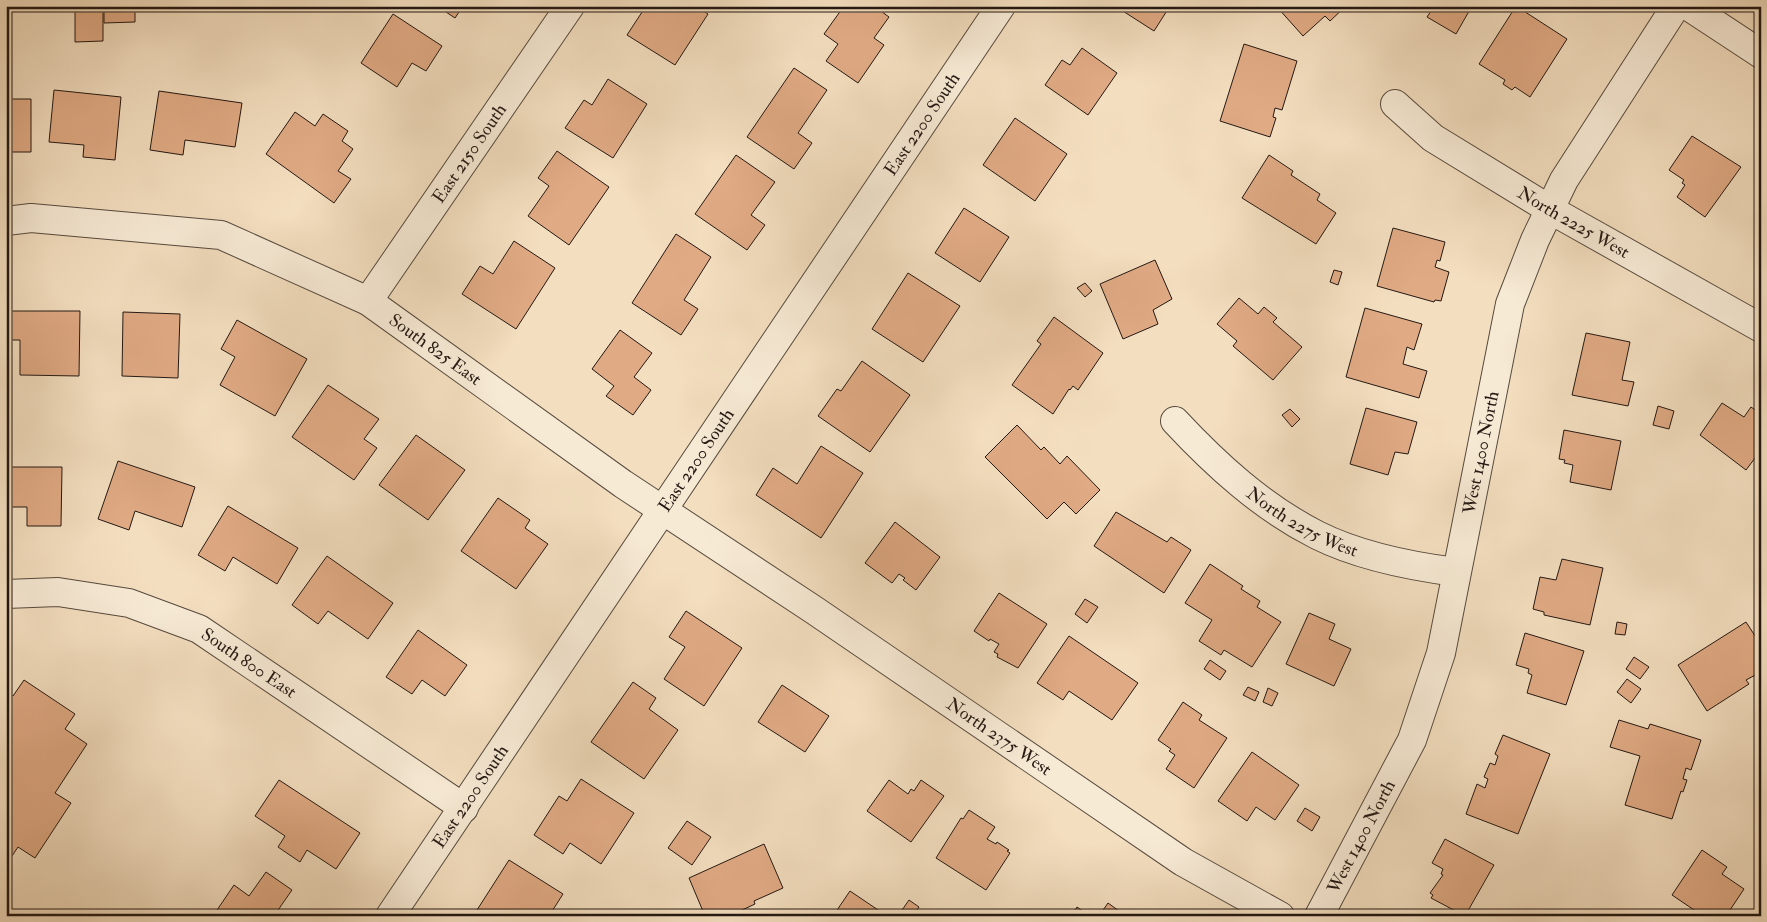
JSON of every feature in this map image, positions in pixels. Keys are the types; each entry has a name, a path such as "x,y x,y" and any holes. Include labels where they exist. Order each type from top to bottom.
{"street":[{"name":"East 2150 South","path":"368,301 570,6"},
{"name":"East 2200 South","path":"390,916 1001,6"},
{"name":"West 1400 North","path":"1319,916 1412,740 1441,653 1510,304 1549,209 1564,180 1676,6"},
{"path":"1688,6 1761,54"},
{"name":"North 2225 West","path":"1395,104 1433,138 1549,209 1761,328"},
{"name":"South 825 East","path":"6,221 31,218 221,234 368,301 623,484 814,610"},
{"name":"North 2275 West","path":"1175,421 1213,461 1272,507 1316,535 1359,552 1422,568 1456,572"},
{"name":"South 800 East","path":"6,594 58,592 129,603 199,629 464,808"},
{"name":"North 2375 West","path":"814,610 1183,862 1280,916"}],"building":[{"path":"104,6 135,6 135,22 104,23"},
{"path":"437,6 463,6 455,18"},
{"path":"646,6 696,6 708,14 675,65 627,35"},
{"path":"844,6 874,6 889,17 874,38 884,45 858,83 826,61 838,44 824,34"},
{"path":"1115,6 1170,6 1154,31"},
{"path":"1346,6 1330,21 1325,16 1303,36 1277,7"},
{"path":"1423,6 1472,6 1456,34 1427,17 1431,11"},
{"path":"1516,6 1567,39 1530,97 1515,87 1512,90 1503,84 1505,80 1479,64"},
{"path":"75,10 103,10 103,41 75,42"},
{"path":"393,14 442,46 426,71 412,63 397,87 361,63"},
{"path":"1244,44 1297,61 1282,110 1275,108 1273,117 1276,118 1270,137 1220,121"},
{"path":"1082,48 1117,73 1088,115 1045,85 1062,60 1070,65"},
{"path":"794,68 827,90 798,133 812,143 794,169 747,137"},
{"path":"608,79 647,104 613,158 565,128 584,100 592,105"},
{"path":"54,90 121,97 115,160 83,157 84,145 49,142"},
{"path":"159,91 242,103 235,147 185,140 183,155 150,150"},
{"path":"6,99 31,99 31,152 6,152"},
{"path":"295,112 315,126 323,114 348,131 342,141 353,149 338,171 351,179 334,203 266,154"},
{"path":"1015,118 1067,154 1035,201 983,165"},
{"path":"1692,136 1741,167 1705,217 1677,197 1685,185 1682,183 1684,180 1669,170"},
{"path":"557,151 609,187 569,245 528,216 549,186 538,178"},
{"path":"736,155 775,182 751,215 765,225 747,250 695,214"},
{"path":"1269,155 1293,171 1291,175 1320,194 1317,200 1336,213 1316,244 1242,198"},
{"path":"964,208 1009,237 980,282 935,253"},
{"path":"1393,228 1445,242 1440,261 1437,260 1435,267 1449,272 1441,301 1435,300 1434,302 1377,286"},
{"path":"676,234 711,257 684,300 698,309 681,335 632,303"},
{"path":"514,241 555,268 516,329 462,294 480,266 493,274"},
{"path":"1155,260 1172,299 1153,310 1158,324 1123,339 1100,284"},
{"path":"1334,270 1342,272 1338,285 1330,282"},
{"path":"908,273 960,306 923,362 872,329"},
{"path":"1085,283 1092,291 1085,297 1077,288"},
{"path":"1239,298 1258,314 1264,307 1277,318 1273,322 1302,347 1273,380 1233,346 1237,341 1217,324"},
{"path":"1365,308 1422,324 1414,350 1407,347 1403,364 1427,371 1419,398 1346,377"},
{"path":"7,311 80,311 79,376 20,375 20,340 6,340"},
{"path":"123,312 180,314 178,378 122,376"},
{"path":"1054,317 1103,353 1078,390 1073,386 1069,389 1053,414 1012,385 1041,344 1037,341"},
{"path":"237,320 307,359 275,416 220,385 235,357 221,349"},
{"path":"620,330 652,353 634,377 651,390 633,415 606,396 614,386 592,369"},
{"path":"1586,333 1630,342 1622,380 1634,382 1628,406 1572,395"},
{"path":"862,361 910,395 870,452 818,416 837,389 841,391"},
{"path":"328,385 379,419 364,439 377,448 354,480 292,437"},
{"path":"1722,403 1744,417 1751,407 1761,414 1761,450 1746,470 1700,435"},
{"path":"1658,406 1674,411 1669,429 1653,425"},
{"path":"1366,408 1417,422 1408,454 1395,452 1388,475 1350,464"},
{"path":"1290,409 1300,419 1292,427 1282,415"},
{"path":"1017,425 1041,450 1044,447 1060,464 1067,456 1100,490 1076,514 1064,502 1047,519 985,457"},
{"path":"1564,430 1621,441 1611,490 1570,482 1573,465 1564,463 1565,460 1559,459"},
{"path":"416,435 465,470 428,520 379,485"},
{"path":"821,446 863,473 821,538 756,495 773,468 797,484"},
{"path":"118,461 195,487 182,527 135,511 129,530 98,519"},
{"path":"6,467 62,467 61,526 27,526 27,507 6,507"},
{"path":"498,498 530,520 525,528 548,544 516,589 461,551"},
{"path":"228,506 298,548 277,584 233,557 225,571 198,555"},
{"path":"1116,512 1167,542 1171,537 1191,550 1164,593 1094,546"},
{"path":"895,522 940,557 916,590 903,580 905,578 899,574 892,583 865,563"},
{"path":"327,556 393,603 368,639 328,611 318,624 292,605"},
{"path":"1562,559 1603,568 1590,625 1544,615 1544,612 1533,609 1540,577 1556,580"},
{"path":"1210,564 1243,586 1241,589 1260,601 1257,607 1281,622 1252,667 1224,650 1221,655 1199,641 1212,620 1185,603"},
{"path":"999,593 1047,624 1018,668 997,657 998,654 994,652 999,644 990,639 989,641 974,631"},
{"path":"1085,599 1098,607 1087,623 1075,614"},
{"path":"686,611 742,648 704,706 664,679 685,647 669,637"},
{"path":"1309,613 1335,624 1329,639 1351,649 1334,686 1286,664"},
{"path":"1617,622 1627,624 1625,635 1615,634"},
{"path":"1746,622 1761,645 1761,672 1746,680 1749,684 1707,711 1678,665"},
{"path":"418,630 467,665 445,696 422,680 412,694 386,677"},
{"path":"1525,633 1584,651 1566,705 1527,693 1532,675 1528,673 1529,669 1516,665"},
{"path":"1069,636 1138,683 1112,720 1069,691 1063,700 1037,683"},
{"path":"1634,657 1649,667 1640,679 1626,669"},
{"path":"1210,660 1226,671 1220,680 1204,669"},
{"path":"1627,679 1641,689 1631,703 1617,692"},
{"path":"24,680 75,714 65,729 87,744 55,793 71,803 35,858 18,847 6,865 6,691 13,696"},
{"path":"633,682 656,698 649,709 678,730 644,779 591,742"},
{"path":"782,685 829,716 805,752 758,722"},
{"path":"1248,687 1259,692 1255,701 1243,695"},
{"path":"1268,688 1278,693 1272,706 1263,702"},
{"path":"1183,702 1202,715 1199,720 1227,738 1194,788 1166,769 1175,755 1169,751 1171,749 1158,740"},
{"path":"1619,720 1648,729 1650,724 1701,740 1691,770 1686,768 1683,779 1687,780 1683,792 1681,791 1672,819 1625,805 1640,756 1610,747"},
{"path":"1503,735 1550,754 1518,834 1466,814 1477,784 1485,788 1488,779 1484,777 1490,763 1495,765 1498,756 1495,754"},
{"path":"1252,752 1299,785 1275,820 1256,807 1247,821 1218,801"},
{"path":"581,779 634,813 601,864 570,843 563,854 534,835 559,796 567,801"},
{"path":"279,780 360,833 336,869 307,850 300,862 278,847 285,836 255,816"},
{"path":"889,780 908,794 911,789 914,791 921,780 944,796 911,842 867,811"},
{"path":"1305,808 1320,817 1312,831 1297,821"},
{"path":"969,810 995,827 987,839 996,844 997,842 1009,850 1007,851 1010,853 986,890 936,858 961,818 963,819"},
{"path":"687,821 711,837 692,865 668,848"},
{"path":"1445,839 1494,865 1465,916 1431,898 1433,895 1430,893 1443,875 1441,874 1443,869 1432,863"},
{"path":"764,844 783,888 754,901 755,904 738,912 739,916 705,916 689,878"},
{"path":"1702,850 1727,867 1722,874 1744,889 1726,916 1703,916 1672,895"},
{"path":"509,860 563,894 549,916 485,916 477,910"},
{"path":"266,872 292,890 276,913 280,916 213,916 234,885 249,896"},
{"path":"850,891 887,916 833,916"},
{"path":"909,900 919,907 913,916 904,916 900,913"},
{"path":"1108,903 1126,916 1099,916"},
{"path":"1077,907 1090,916 1071,916"}]}
